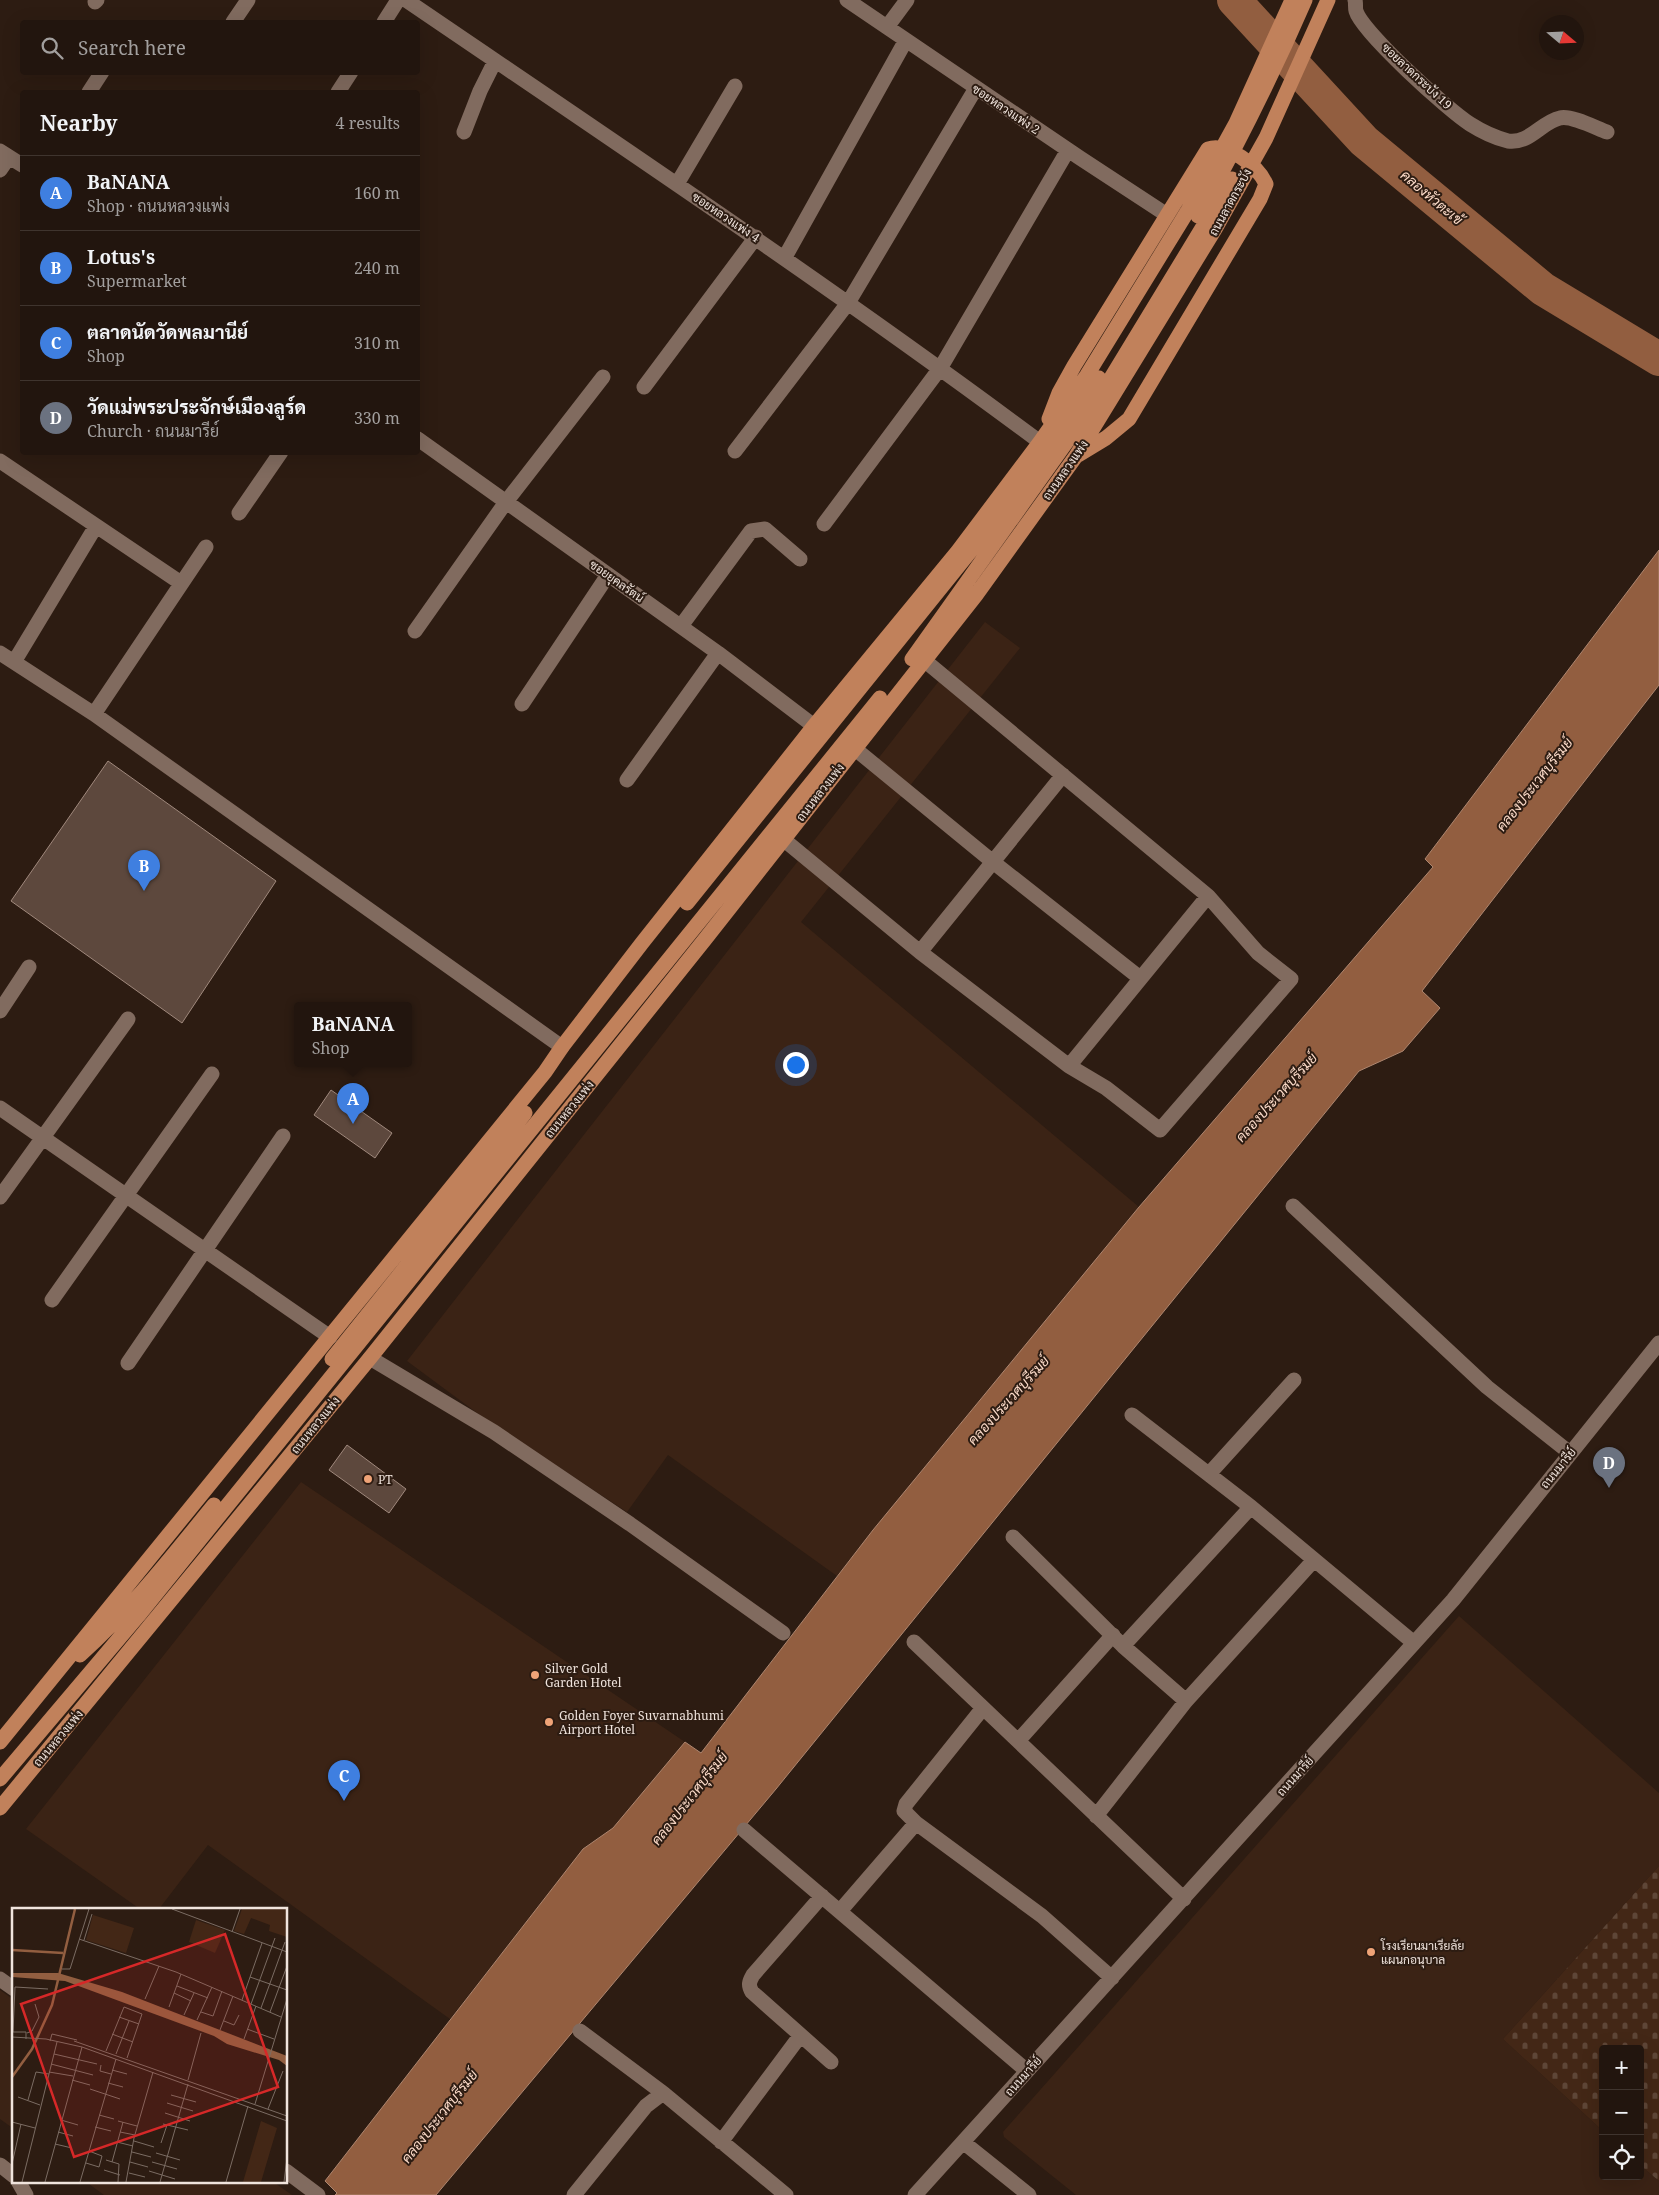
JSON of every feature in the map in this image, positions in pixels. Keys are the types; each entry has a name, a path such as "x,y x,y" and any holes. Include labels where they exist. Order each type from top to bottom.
{"main road":[{"path":"0,1742 545,1072 562,1046 814,726 958,551 1041,440 1087,375 1187,212 1236,123 1292,0"},
{"path":"46,1685 114,1624 140,1596 211,1509 413,1258 688,902 1018,492 1102,374 1180,249 1228,162 1305,0"},
{"path":"0,1779 144,1608 916,654 1105,388 1234,176 1276,96 1318,0"},
{"name":"ถนนลาดกระบัง","path":"1114,394 1215,229 1266,138 1328,0"},
{"path":"1041,440 1059,393 1074,366 1167,215 1208,149 1215,146 1223,147 1252,165 1262,174 1266,184 1260,199 1129,419 1106,438 1076,456"},
{"name":"ถนนหลวงแพ่ง","path":"0,1808 99,1690 370,1358 976,595 1076,456 1114,394"}],"street":[{"path":"234,20 248,0"},
{"path":"385,20 398,0"},
{"name":"ซอยหลวงแพ่ง 4","path":"406,0 785,257 1041,440"},
{"name":"ซอยหลวงแพ่ง 2","path":"847,0 1167,215"},
{"path":"887,27 906,0"},
{"name":"ซอยลาดกระบัง 19","path":"1355,0 1356,12 1371,33 1439,100 1470,124 1497,137 1515,141 1527,138 1560,118 1567,118 1607,132"},
{"path":"785,257 906,40"},
{"path":"464,132 480,91 496,61"},
{"path":"90,90 100,75"},
{"path":"339,90 349,75"},
{"path":"676,184 735,86"},
{"path":"735,451 848,303 976,88"},
{"path":"824,524 941,367 1068,150"},
{"path":"0,170 4,154 20,164"},
{"path":"644,387 756,237"},
{"path":"415,631 506,502 603,377"},
{"name":"ซอยยุคลรัตน์","path":"420,440 681,626 814,726"},
{"path":"239,513 279,455"},
{"path":"1,465 181,583"},
{"path":"14,662 96,526"},
{"path":"681,626 751,531 765,529 800,559"},
{"path":"94,714 206,547"},
{"path":"522,704 608,575"},
{"path":"0,653 94,714 562,1046"},
{"path":"626,780 718,653"},
{"path":"783,839 920,952 1069,1066 1106,1088 1160,1130 1291,979 1258,954 1208,896 924,660"},
{"path":"854,748 993,862 1140,978"},
{"path":"920,952 1063,775"},
{"path":"1069,1066 1208,896"},
{"path":"2,1002 29,967"},
{"path":"0,1197 128,1019"},
{"path":"52,1300 212,1074"},
{"path":"0,1108 330,1337"},
{"path":"128,1363 282,1136"},
{"path":"1292,1206 1487,1387 1570,1453"},
{"name":"ถนนมารีย์","path":"915,2195 1453,1600 1659,1343"},
{"path":"370,1358 494,1432 630,1524 783,1633"},
{"path":"1209,1474 1294,1380"},
{"path":"1132,1415 1251,1507 1414,1643"},
{"path":"1018,1741 1251,1507"},
{"path":"1012,1537 1118,1641 1186,1701"},
{"path":"1096,1816 1186,1701 1314,1560"},
{"path":"914,1642 1184,1899"},
{"path":"983,1708 906,1804 904,1810 916,1823 1042,1916 1112,1978"},
{"path":"840,1911 916,1823"},
{"path":"744,1830 1028,2072"},
{"path":"822,1896 749,1982 752,1992 831,2062"},
{"path":"0,1979 12,1987"},
{"path":"580,2031 662,2093 721,2142 768,2189 786,2195"},
{"path":"721,2142 800,2036"},
{"path":"574,2195 646,2106 662,2093"},
{"path":"963,2142 1029,2195"},
{"path":"0,2165 12,2174"},
{"path":"288,2172 318,2195"},
{"path":"19,2182 26,2195"}],"shaded area":[{"path":"985,622 1020,648 801,922 1139,1207 837,1576 668,1455 627,1512 488,1421 407,1361"},
{"path":"301,1482 685,1742 613,1828 583,1849 450,2019 208,1845 160,1908 139,1908 26,1829"},
{"name":"โรงเรียนมาเรียลัย แผนกอนุบาล","path":"1459,1616 1659,1793 1659,1866 1503,2039 1599,2127 1599,2180 1644,2180 1644,2168 1659,2181 1659,2195 1076,2195 1004,2137 1003,2132"},
{"path":"0,1990 12,1999 12,2128 0,2119"},
{"path":"86,2182 273,2182 292,2195 104,2195"}],"green space":[{"path":"1659,1866 1659,2181 1644,2168 1644,2045 1599,2045 1599,2127 1503,2039"}],"water":[{"name":"คลองประเวศบุรีรมย์","path":"1659,550 1659,685 1422,991 1440,1008 1403,1051 1359,1071 776,1789 436,2195 335,2195 337,2193 325,2181 583,1849 613,1828 685,1742 701,1753 873,1530 1139,1207 1433,867 1425,859"}],"building":[{"path":"108,761 276,881 182,1023 11,901"},
{"path":"331,1090 392,1133 375,1158 314,1115"},
{"name":"PT","path":"347,1445 406,1489 389,1513 329,1470"}],"waterway":[{"name":"คลองหัวตะเข้","path":"1234,0 1364,141 1543,289 1659,359"}],"place":[{"name":"Lotus's","path":"144,891"},
{"name":"BaNANA","path":"353,1124"},
{"name":"PT","path":"368,1479"},
{"name":"วัดแม่พระประจักษ์เมืองลูร์ด","path":"1609,1488"},
{"name":"Silver Gold Garden Hotel","path":"535,1675"},
{"name":"Golden Foyer Suvarnabhumi Airport Hotel","path":"549,1722"},
{"name":"ตลาดนัดวัดพลมานีย์","path":"344,1801"},
{"name":"โรงเรียนมาเรียลัย แผนกอนุบาล","path":"1371,1952"}]}
